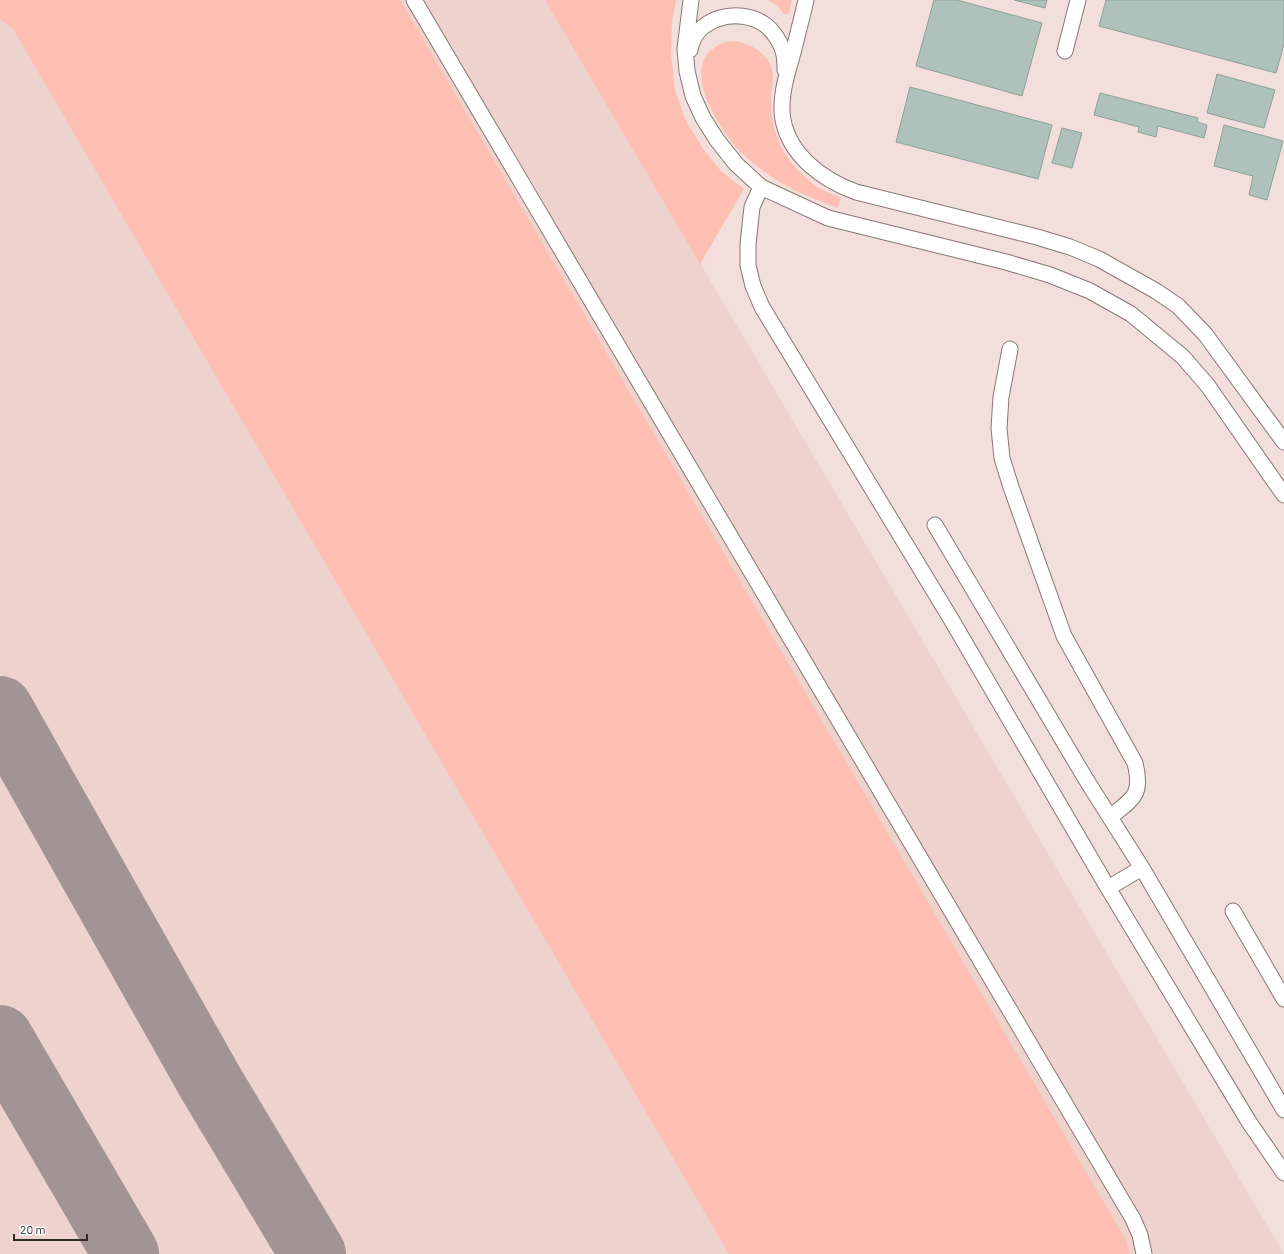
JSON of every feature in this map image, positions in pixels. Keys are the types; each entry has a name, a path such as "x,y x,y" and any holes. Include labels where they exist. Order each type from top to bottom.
{"lane":[{"path":"414,0 1133,1219 1140,1235 1144,1254"},
{"path":"691,0 685,49 687,71 693,96 703,118 717,140 736,164 760,186 828,218 1006,262 1050,275 1090,291 1131,314 1184,357 1208,386 1284,495"},
{"path":"806,0 786,80 783,101 783,119 788,137 798,152 809,164 840,186 856,192 1037,237 1070,247 1099,259 1156,291 1178,306 1205,334 1284,442"},
{"path":"1065,51 1078,0"},
{"path":"687,71 690,46 697,32 712,20 725,16 747,17 764,24 777,38 784,55 786,80"},
{"path":"760,186 752,207 748,244 748,265 753,286 762,307 951,619 1108,888 1249,1122 1284,1173"},
{"path":"1010,349 1001,397 999,428 1002,458 1064,636 1135,763 1138,777 1137,791 1131,800 1110,817"},
{"path":"935,525 1142,868 1284,1110"},
{"path":"1108,888 1142,868"},
{"path":"1233,911 1284,999"}],"shaded area":[{"path":"0,0 669,0 631,146 1284,1254 0,1254"},
{"path":"0,0 400,0 1127,1242 1129,1254 729,1254 13,29 0,19"},
{"path":"545,0 676,0 672,22 671,53 675,91 687,123 704,150 721,171 744,189 700,264"},
{"path":"768,0 792,0 789,14 784,14 778,6"},
{"path":"737,41 756,49 766,57 772,69 773,76 771,98 773,123 775,132 784,152 794,166 812,183 841,198 838,208 796,191 766,173 737,148 714,115 703,88 701,74 703,62 709,52 719,45 725,42"}],"building":[{"path":"934,0 957,0 1042,23 1022,96 916,66"},
{"path":"1014,0 1047,0 1045,8"},
{"path":"1106,0 1284,0 1284,44 1276,73 1099,26"},
{"path":"1217,74 1275,90 1264,128 1207,113"},
{"path":"910,87 1052,125 1038,179 896,142"},
{"path":"1100,93 1198,118 1197,122 1207,125 1204,138 1158,126 1156,137 1138,132 1139,127 1094,115"},
{"path":"1224,125 1283,141 1267,200 1249,195 1253,176 1214,166"},
{"path":"1062,128 1082,133 1072,168 1052,163"}],"taxiway":[{"path":"0,709 210,1082 313,1254"},
{"path":"0,1038 126,1254"}]}
